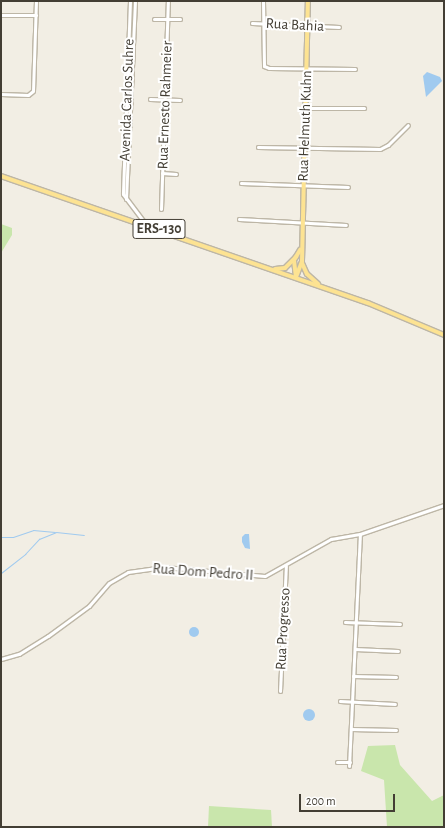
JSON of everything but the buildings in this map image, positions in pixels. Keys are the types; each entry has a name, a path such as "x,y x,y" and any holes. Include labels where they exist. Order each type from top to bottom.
{"main road":[{"name":"Rua Helmuth Kuhn","path":"302,261 300,250 308,1"},
{"name":"ERS-130","path":"1,176 296,277 368,303 444,335"},
{"name":"Rua Helmuth Kuhn","path":"296,277 296,257 300,250"},
{"path":"271,269 285,268 296,257"},
{"path":"296,277 302,261"},
{"path":"302,261 307,274 323,288"}],"street":[{"path":"1,94 28,95 33,91 36,1"},
{"name":"Avenida Carlos Suhre","path":"126,199 123,194 130,1"},
{"name":"Avenida Carlos Suhre","path":"126,199 132,97 135,1"},
{"name":"Rua Ernesto Rahmeier","path":"161,209 168,1"},
{"path":"263,1 264,66 269,68 354,69"},
{"path":"1,15 36,15"},
{"path":"130,19 135,19"},
{"path":"154,19 180,19"},
{"name":"Rua Bahia","path":"252,23 339,27"},
{"path":"127,97 132,97"},
{"path":"150,98 180,100"},
{"path":"305,108 364,108"},
{"path":"258,146 380,149 388,145 408,125"},
{"path":"162,173 176,174"},
{"path":"241,183 348,187"},
{"path":"126,199 146,225"},
{"path":"239,219 302,224 346,225"},
{"name":"Rua Dom Pedro II","path":"1,659 18,654 76,616 109,583 128,572 164,567 265,576 286,566 321,544 360,534 444,505"},
{"path":"337,762 349,764 360,534"},
{"name":"Rua Progresso","path":"280,691 286,566"},
{"path":"345,622 400,624"},
{"path":"355,649 398,651"},
{"path":"353,676 396,677"},
{"path":"340,701 395,704"},
{"path":"351,729 396,730"}],"green space":[{"path":"1,224 12,228 12,235 1,253"},
{"path":"395,745 400,765 432,801 444,795 444,827 387,827 384,780 361,771 368,746"},
{"path":"209,806 271,810 272,827 208,827"}],"water":[{"path":"427,72 440,77 442,81 426,97 423,76"},
{"path":"245,534 249,534 250,549 245,548 242,542 242,537"},
{"path":"192,627 196,627 199,632 196,637 192,637 189,634 189,630"},
{"path":"307,709 311,709 315,715 311,721 307,721 303,717 303,713"}],"waterway":[{"path":"1,537 13,537 33,530 55,532"},
{"path":"1,573 25,554 39,539 56,532 84,535"}]}
